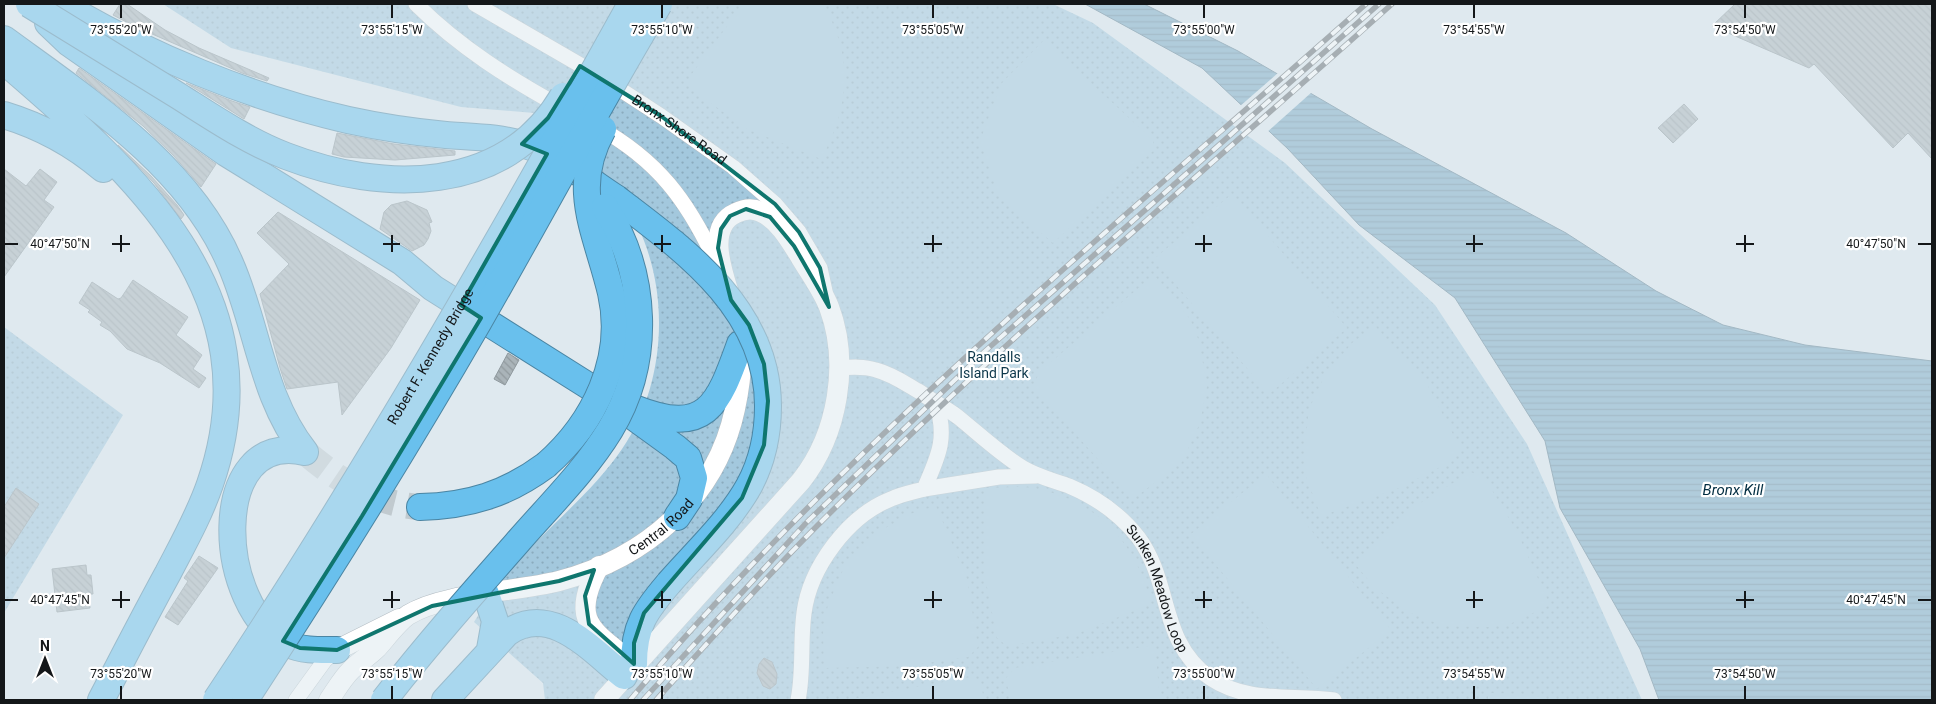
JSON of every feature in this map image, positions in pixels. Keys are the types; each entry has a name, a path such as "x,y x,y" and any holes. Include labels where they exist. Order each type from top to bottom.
{"highway":[{"path":"28,4 262,146 309,164 331,170 399,179 444,177 472,170 499,159 529,140 556,107 614,4"},
{"path":"28,4 68,43 274,190"},
{"path":"61,4 123,37 190,68 293,105 347,120 401,130 494,139 528,146 556,160 694,263 736,306 755,337 764,364 768,388 768,429 761,458 749,485 726,519 650,605 641,621 634,643 629,670 575,636 549,623 520,626 507,633 490,649 445,700"},
{"name":"Robert F. Kennedy Bridge","path":"216,700 318,543 420,375 631,4"},
{"path":"420,507 476,501 520,483 546,465 569,444 597,400 610,365 614,323 609,288 589,217 589,165 595,144 620,100 660,4"},
{"name":"Robert F. Kennedy Bridge","path":"245,700 362,516 444,380 608,89 660,4"},
{"path":"4,24 274,190 398,272 433,288 606,397 645,427 666,440 688,458 694,472 694,484 686,506 677,518"},
{"path":"4,39 134,138 171,173 199,208 220,242 238,280 264,372 280,414 305,452 287,449 273,451 258,458 243,481 232,523 232,549 244,592 257,618 280,640 300,648 337,650"},
{"path":"4,61 118,163 140,187 178,238 198,274 218,330 226,389 221,442 211,483 196,519 101,700"},
{"path":"4,115 45,130 80,151 112,176 178,238"},
{"path":"384,700 433,638 586,463 611,430 620,413 637,353 640,317 632,263 610,202"},
{"path":"606,397 660,418 675,420 691,418 713,405 721,394 740,344"},
{"path":"486,594 494,621 490,649"}],"street":[{"path":"417,4 451,37 486,62 537,94 615,136 641,154 658,170 686,207 726,284"},
{"name":"Bronx Shore Road","path":"475,4 601,77 661,116 758,188 788,218 810,248 820,268 829,307"},
{"name":"Central Road","path":"296,700 325,660 337,650 408,615 455,599 559,581 599,566 642,543 677,518 706,483 728,436 739,388 740,344 718,248 721,229 730,216 746,209 754,210 770,217 785,233 829,307"},
{"path":"604,700 810,470 823,446 837,398 839,368 829,307"},
{"name":"Sunken Meadow Loop","path":"839,368 859,367 880,371 907,384 936,403 1022,467 1038,476 1067,485 1100,502 1137,536 1155,566 1169,620 1179,643 1197,667 1212,679 1226,688 1254,697 1334,700"},
{"path":"924,490 942,444 942,426 936,403"},
{"name":"Sunken Meadow Loop","path":"798,700 803,676 804,610 816,573 840,538 864,515 890,499 924,490 999,477 1038,476"},
{"path":"599,566 585,596 586,616 594,631 629,670"},
{"name":"Central Road","path":"328,700 352,669 372,654 408,615"}],"highlighted area":[{"path":"580,66 661,116 775,204 799,232 820,268 829,307 794,246 770,217 746,209 730,216 721,229 718,248 731,300 749,325 764,364 768,401 764,445 742,498 644,613 634,643 634,664 589,624 585,596 594,570 559,581 432,606 337,650 300,648 283,641 362,516 481,318 461,305 547,154 522,144 548,118"}],"green space":[{"name":"Randalls Island Park","path":"163,4 1053,4 1093,23 1285,163 1435,305 1527,444 1642,700 545,700 543,683 474,622 506,575 535,543 581,498 609,466 622,449 638,421 649,391 656,359 659,326 657,293 651,261 640,230 624,202 606,178 546,114 461,107 231,48"},
{"path":"748,4 822,4 833,23 844,62 844,82 838,120 821,159 747,129 691,89 691,75 728,25"},
{"path":"1044,40 1153,140 1154,150 1053,243 999,197 980,141 1001,84"},
{"path":"1232,194 1347,328 1269,394 1154,259"},
{"path":"1154,275 1190,319 1199,341 1207,386 1200,423 1182,462 1133,499 1035,388 1038,373"},
{"path":"4,327 123,415 4,613"},
{"path":"1376,327 1428,386 1460,448 1454,460 1399,488 1321,516 1306,477 1304,455 1309,409 1325,375 1353,342"},
{"path":"1471,472 1484,477 1516,530 1550,605 1512,623 1490,627 1444,626 1408,612 1374,587 1356,565 1412,508"},
{"path":"1266,474 1391,630 1317,689 1191,534"},
{"path":"986,488 1032,488 1076,502 1094,513 1124,543 1136,562 1151,604 1076,634 1007,646 997,638 984,572"},
{"path":"936,506 967,579 978,647 968,657 907,666 824,668 823,627 828,605 846,563 873,535 910,514"},
{"path":"1155,645 1160,700 1010,700 1006,678 1015,668"},
{"path":"970,677 981,684 984,700 847,700"},
{"path":"1488,693 1530,694 1551,700 1488,700"}],"water":[{"name":"Bronx Kill","path":"1085,4 1144,4 1238,51 1372,129 1566,233 1656,291 1723,325 1805,345 1932,361 1932,700 1659,700 1640,649 1560,508 1545,441 1455,298 1359,225 1288,149 1202,68"}],"pier":[{"path":"1279,72 1312,92 1266,133 1239,107"}],"building":[{"path":"120,4 127,4 165,30 199,48 269,78 267,81 242,73 136,27 113,15"},
{"path":"1735,4 1932,4 1932,159 1908,133 1893,148 1814,64 1809,68 1712,26"},
{"path":"79,68 216,164 201,187 173,155 143,126 76,73"},
{"path":"186,83 232,101 250,107 244,119"},
{"path":"1684,104 1698,119 1673,143 1658,128"},
{"path":"337,133 394,144 455,151 455,155 395,160 344,157 332,154"},
{"path":"118,145 151,176 177,205 184,215 181,219 154,183"},
{"path":"4,169 26,186 40,169 57,182 44,200 54,207 4,277"},
{"path":"407,201 427,210 432,222 429,223 431,231 424,245 412,251 380,229 384,212 391,205"},
{"path":"278,212 420,300 391,348 342,415 338,382 287,389 280,368 260,294 289,264 257,233"},
{"path":"133,280 188,317 176,335 202,355 193,369 206,378 199,388 160,363 127,349 110,331 100,325 102,322 88,312 90,310 79,303 92,282 118,299 121,298"},
{"path":"508,353 519,360 505,385 494,379"},
{"path":"16,488 39,504 4,558 4,507"},
{"path":"199,556 218,568 178,625 165,617 188,581 184,578"},
{"path":"86,565 87,575 91,575 93,594 89,594 90,608 57,612 52,569"},
{"path":"764,658 772,662 777,674 776,684 770,689 763,686 757,673 759,664"}],"tunnel":[{"path":"305,452 331,472 358,489 388,501 420,507"}],"railway":[{"path":"630,700 714,605 892,425 985,339 1366,4"},
{"path":"643,700 807,522 984,352 1379,4"},
{"path":"656,700 787,556 900,444 1109,253 1392,4"}]}
